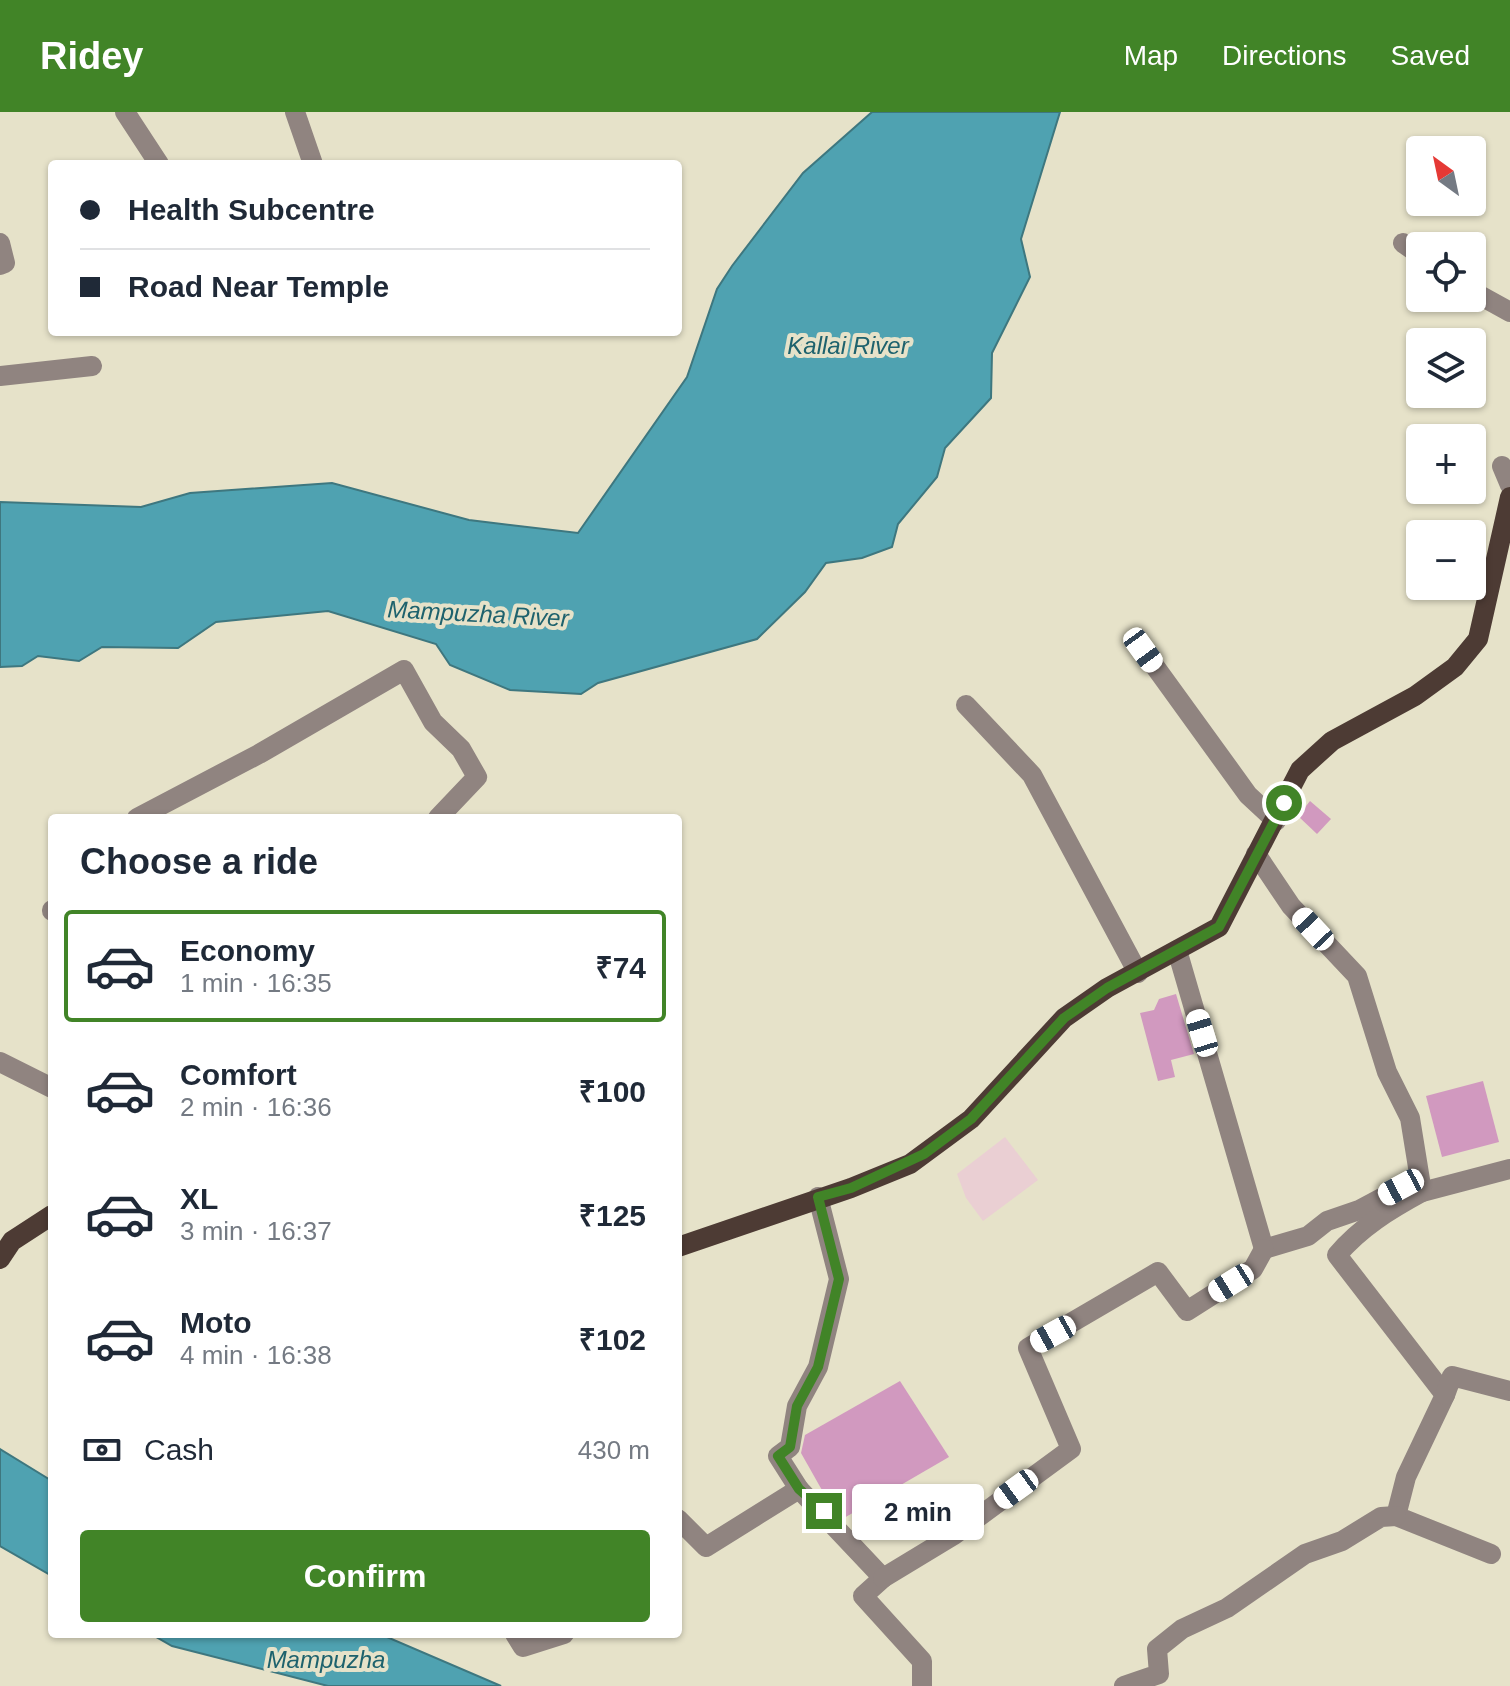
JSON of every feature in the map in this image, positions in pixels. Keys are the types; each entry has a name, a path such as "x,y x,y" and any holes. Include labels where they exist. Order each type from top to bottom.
{"main road":[{"path":"682,1246 752,1224 910,1164 971,1119 1064,1018 1107,988 1219,927 1300,770 1332,741 1415,696 1455,667 1478,639 1510,497"},
{"path":"0,1259 12,1241 48,1218"}],"street":[{"path":"125,112 156,160"},
{"path":"295,112 312,160"},
{"path":"0,243 5,263 0,265"},
{"path":"1486,299 1510,312"},
{"path":"0,376 92,366"},
{"path":"1143,650 1248,795 1276,821"},
{"path":"145,814 259,754 404,670 433,722 461,749 477,777 444,814"},
{"path":"966,705 1032,775 1138,973"},
{"path":"1256,854 1291,906 1357,976 1387,1072 1410,1118 1420,1185"},
{"path":"1177,950 1264,1249"},
{"path":"0,1062 48,1086"},
{"path":"922,1686 922,1661 863,1596 883,1578 954,1535 1071,1449 1028,1348 1158,1272 1187,1311 1253,1269 1264,1249 1308,1236 1327,1221 1420,1185 1510,1169"},
{"path":"1420,1185 1353,1236 1337,1255 1445,1395"},
{"path":"818,1197 839,1279 818,1367 797,1406 790,1447 778,1456 799,1489 883,1578"},
{"path":"1396,1516 1406,1477 1452,1376 1510,1391"},
{"path":"682,1523 706,1547 799,1489"},
{"path":"1124,1686 1159,1674 1157,1649 1182,1629 1227,1608 1305,1554 1342,1541 1381,1517 1396,1516 1491,1554"},
{"path":"517,1638 523,1647 551,1638"}],"shaded area":[{"path":"1005,1137 1038,1180 983,1221 966,1198 957,1174"}],"water":[{"name":"Kallai River","path":"872,112 1060,112 1021,239 1030,277 992,353 991,398 945,448 937,477 898,524 892,547 862,558 826,563 805,592 757,639 598,683 581,694 510,690 450,665 436,644 328,611 216,622 178,648 102,647 79,661 38,656 22,666 0,667 0,502 141,507 190,493 332,483 469,520 578,533 687,377 717,289 732,266 803,173"},
{"path":"0,1449 48,1479 48,1574 0,1546"},
{"name":"Mampuzha","path":"158,1638 389,1638 501,1686 328,1686 172,1646"}],"building":[{"path":"1310,801 1331,819 1317,834 1298,816"},
{"path":"1176,994 1194,1054 1171,1060 1175,1077 1158,1081 1140,1013 1154,1010 1159,999"},
{"path":"1483,1081 1499,1142 1442,1157 1426,1096"},
{"path":"900,1381 949,1457 844,1518 827,1499 801,1453 805,1435"}],"route":[{"path":"824,1511 799,1489 778,1456 790,1447 797,1406 818,1367 839,1279 818,1197 851,1188 910,1164 971,1119 992,1092 1064,1018 1107,988 1219,927 1284,803"}],"water label":[{"name":"Mampuzha River","path":"478,614"}]}
